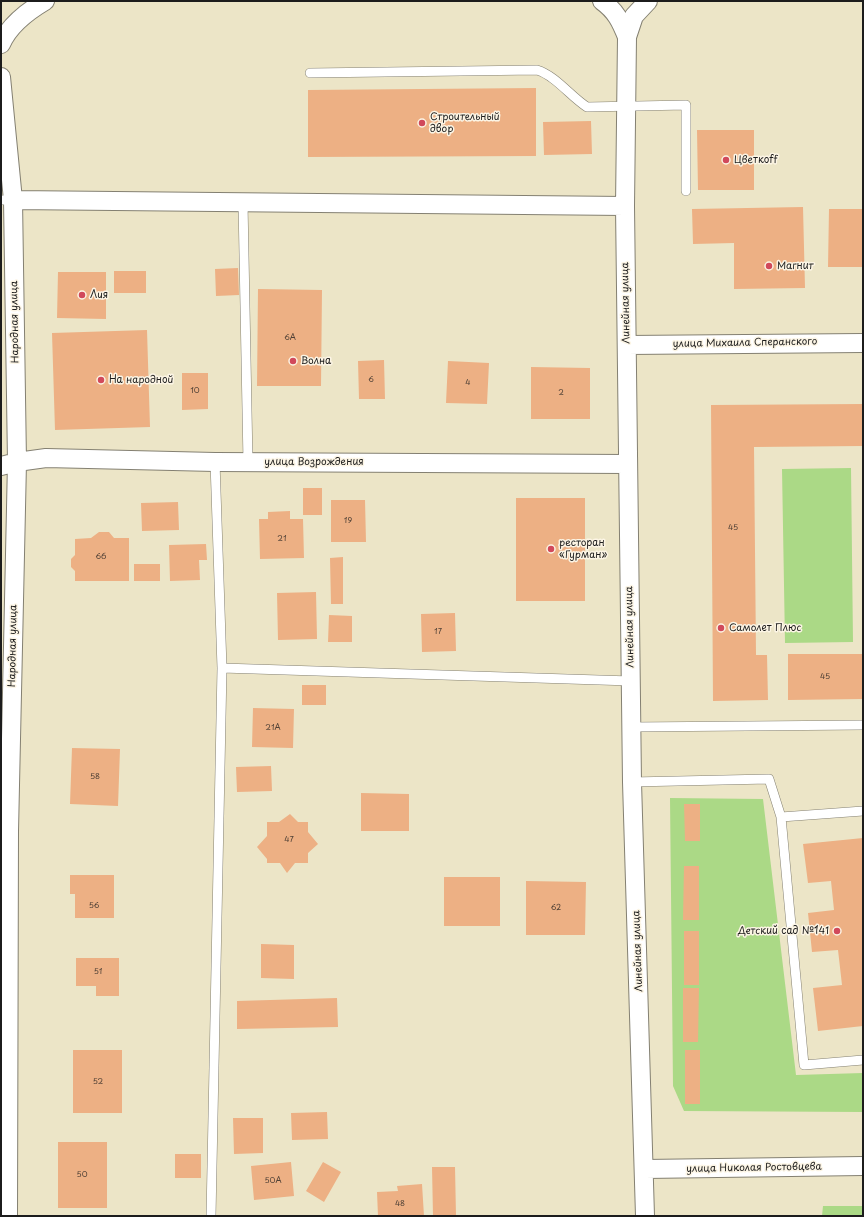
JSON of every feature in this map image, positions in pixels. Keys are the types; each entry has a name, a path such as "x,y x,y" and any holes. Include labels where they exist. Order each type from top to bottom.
{"street":[{"path":"1,44 14,26 27,13 45,1"},
{"path":"602,1 620,18 626,37"},
{"path":"626,37 634,16 648,1"},
{"name":"Линейная улица","path":"626,37 625,206 632,782 645,1216"},
{"name":"Народная улица","path":"1,77 7,200 9,464 9,831 4,991 8,1216"},
{"path":"7,200 625,206"},
{"name":"улица Михаила Сперанского","path":"627,344 863,342"},
{"name":"улица Возрождения","path":"9,464 46,458 215,462 628,464"},
{"name":"улица Николая Ростовцева","path":"644,1169 863,1166"}],"lane":[{"path":"310,73 537,70 547,73 587,108 686,105 686,191"},
{"path":"243,203 248,462"},
{"path":"211,1216 222,668 215,462"},
{"path":"222,668 631,681"},
{"path":"632,727 863,725"},
{"path":"632,782 769,779 781,817 804,1065 863,1060"},
{"path":"781,817 863,811"}],"green space":[{"path":"851,468 853,642 785,643 782,469"},
{"path":"670,798 763,799 796,1075 863,1073 863,1112 684,1111 673,1086"},
{"path":"823,1206 863,1206 863,1216 822,1216"}],"building":[{"name":"Строительный двор","path":"536,88 536,156 308,157 308,90"},
{"path":"591,121 592,154 544,155 543,122"},
{"name":"Цветкоff","path":"697,130 754,130 754,190 698,190"},
{"name":"Магнит","path":"803,207 805,288 734,289 734,243 693,244 692,209"},
{"path":"829,209 863,209 863,267 828,267"},
{"path":"238,268 239,295 216,296 215,269"},
{"path":"114,271 146,271 146,293 114,293"},
{"name":"Лия","path":"58,272 106,272 106,319 57,318"},
{"path":"258,289 322,290 321,386 257,386"},
{"name":"На народной","path":"147,330 150,427 55,430 52,333"},
{"path":"384,360 385,399 359,399 358,361"},
{"path":"448,361 489,363 487,404 446,403"},
{"path":"531,367 590,368 590,419 531,419"},
{"path":"182,373 208,373 208,409 182,410"},
{"path":"863,404 863,446 754,447 756,655 767,655 768,700 713,701 711,405"},
{"path":"303,488 322,488 322,515 303,515"},
{"name":"ресторан «Гурман»","path":"516,498 585,498 585,601 516,601"},
{"path":"331,500 365,500 366,542 331,542"},
{"path":"178,502 179,530 142,531 141,503"},
{"path":"290,511 290,519 303,519 304,558 260,559 259,519 268,519 268,512"},
{"path":"99,532 109,532 114,538 129,538 129,581 75,581 75,571 71,567 71,559 75,555 75,539 91,538"},
{"path":"206,544 207,560 199,560 200,580 170,581 169,545"},
{"path":"343,557 343,604 331,604 330,558"},
{"path":"134,564 160,564 160,581 134,581"},
{"path":"316,592 317,639 278,640 277,593"},
{"path":"455,613 456,651 422,652 421,614"},
{"path":"329,615 352,616 352,642 328,642"},
{"path":"788,654 863,654 863,699 788,700"},
{"path":"302,685 326,685 326,705 302,705"},
{"path":"253,708 294,709 293,748 252,747"},
{"path":"72,748 120,749 118,806 70,804"},
{"path":"271,766 272,791 237,792 236,767"},
{"path":"361,793 409,794 409,831 361,831"},
{"path":"684,804 700,804 700,841 685,841"},
{"path":"290,814 298,822 308,822 308,832 318,844 308,853 308,863 295,863 287,873 280,863 267,863 267,859 257,847 267,836 267,822 279,822"},
{"name":"Детский сад №141","path":"863,838 863,1026 818,1031 813,988 842,985 838,950 812,952 808,913 834,910 831,881 808,883 803,844"},
{"path":"684,866 699,866 699,920 683,920"},
{"path":"70,875 114,875 114,918 75,918 75,894 70,894"},
{"path":"444,877 500,877 500,926 444,926"},
{"path":"526,881 586,882 585,935 526,935"},
{"path":"684,931 699,931 699,985 684,985"},
{"path":"261,944 294,945 294,979 261,978"},
{"path":"76,958 119,958 119,996 96,996 96,986 76,986"},
{"path":"683,988 699,988 698,1042 683,1042"},
{"path":"337,998 338,1027 237,1029 237,1001"},
{"path":"73,1050 122,1050 122,1113 73,1113"},
{"path":"685,1050 700,1050 700,1104 685,1104"},
{"path":"327,1112 328,1139 292,1140 291,1113"},
{"path":"233,1118 263,1118 263,1153 234,1154"},
{"path":"58,1142 107,1142 107,1208 58,1208"},
{"path":"175,1154 201,1154 201,1178 175,1178"},
{"path":"291,1162 294,1196 254,1200 251,1166"},
{"path":"323,1162 341,1172 324,1202 306,1191"},
{"path":"432,1167 455,1167 456,1216 433,1216"},
{"path":"422,1184 424,1216 378,1216 377,1192 398,1191 397,1186"}],"place":[{"name":"Строительный двор","path":"422,123"},
{"name":"Цветкоff","path":"726,160"},
{"name":"Магнит","path":"769,266"},
{"name":"Лия","path":"82,295"},
{"name":"Волна","path":"293,361"},
{"name":"На народной","path":"101,380"},
{"name":"ресторан «Гурман»","path":"551,549"},
{"name":"Самолет Плюс","path":"721,628"},
{"name":"Детский сад №141","path":"837,931"}]}
